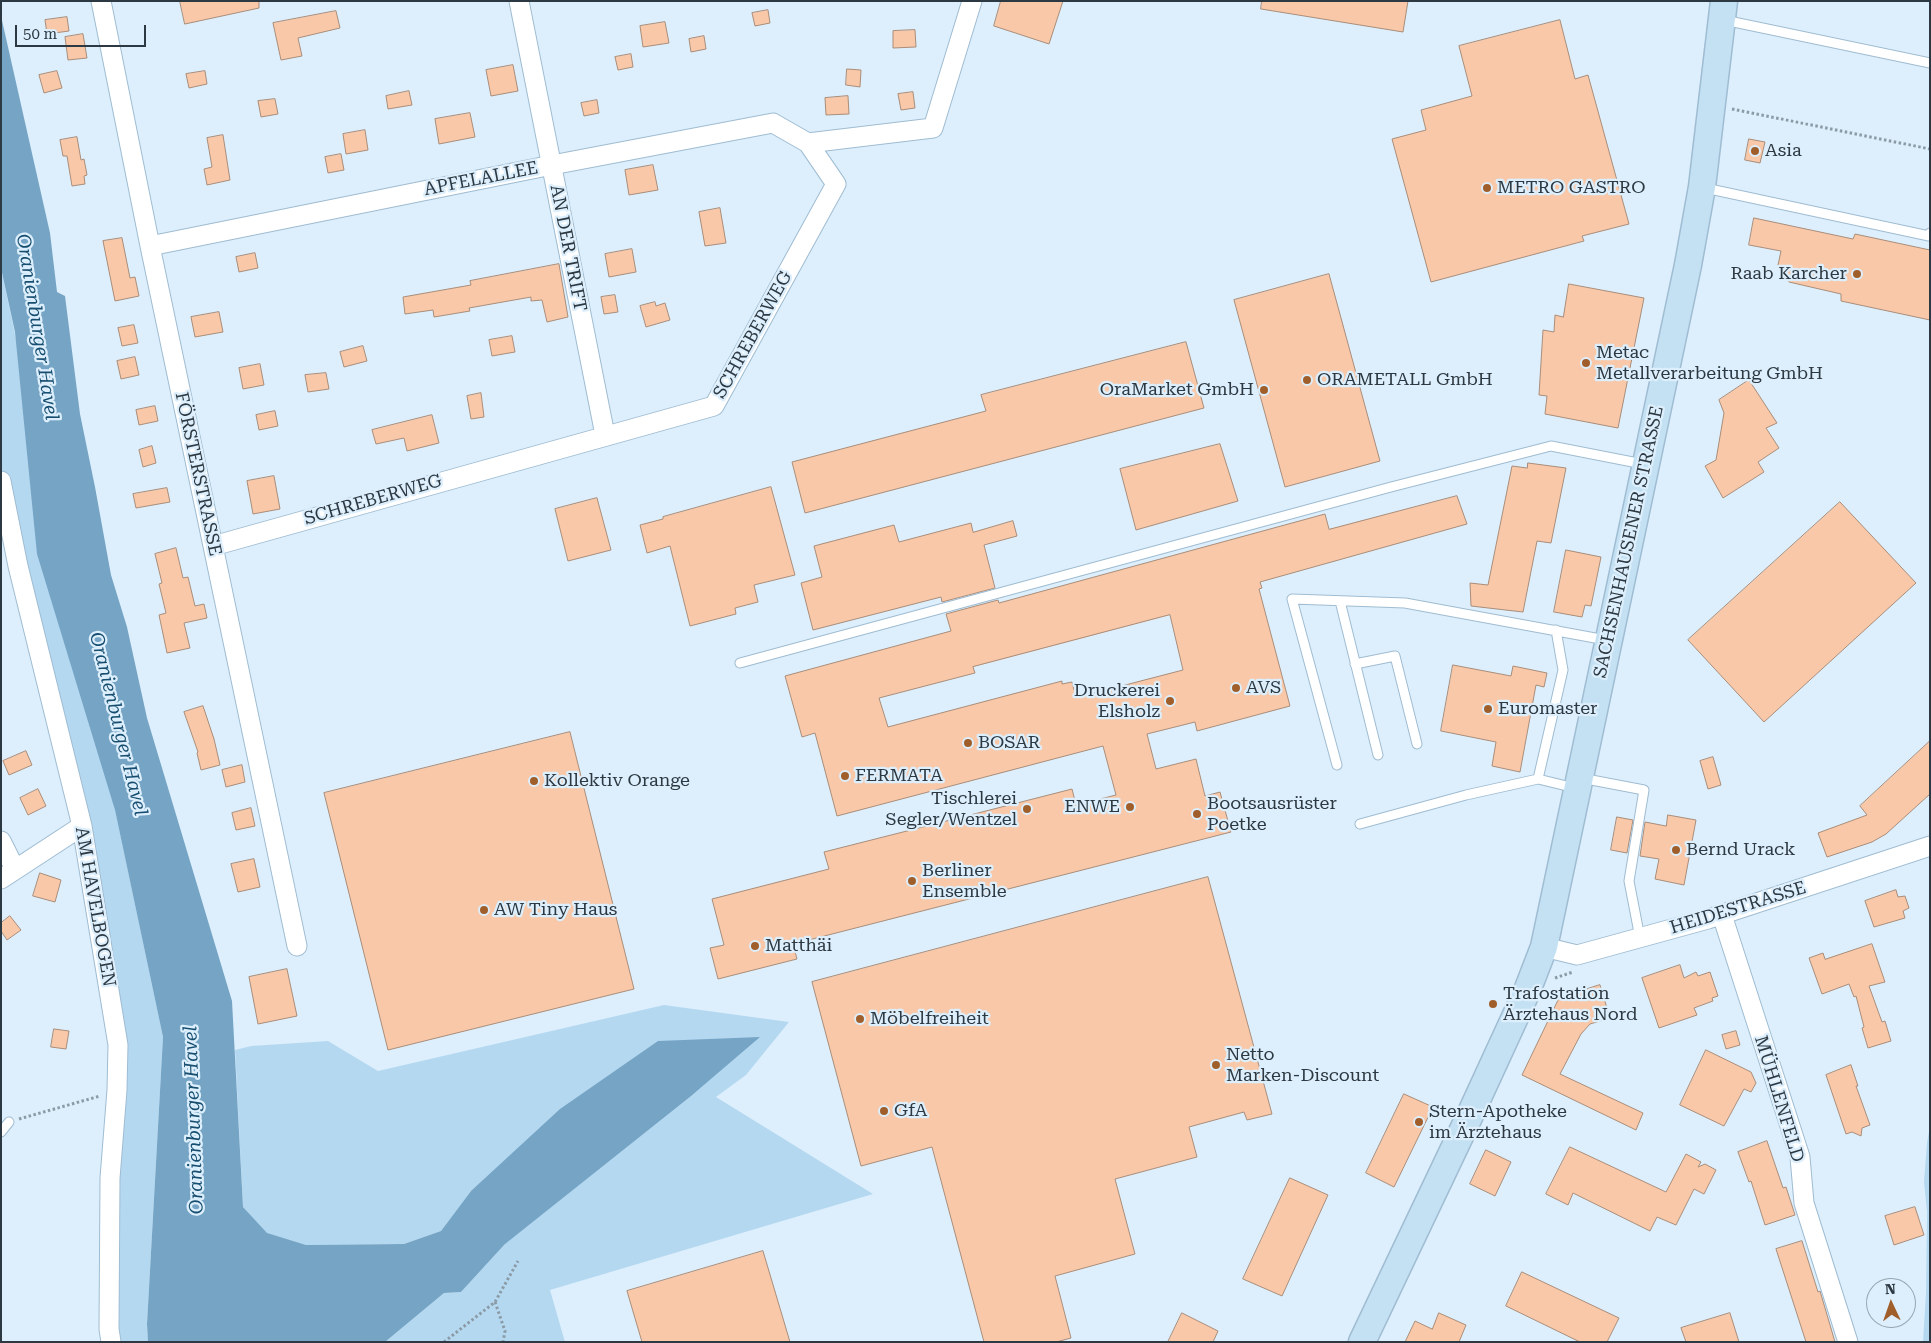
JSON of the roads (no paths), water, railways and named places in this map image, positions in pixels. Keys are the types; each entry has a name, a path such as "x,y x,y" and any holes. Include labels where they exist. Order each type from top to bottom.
{"main road":[{"name":"SACHSENHAUSENER STRASSE","path":"1362,1342 1527,991 1544,947 1688,265 1702,187 1723,10"}],"street":[{"name":"FÖRSTERSTRASSE","path":"101,1 150,246 298,946"},
{"name":"AN DER TRIFT","path":"519,1 605,436"},
{"path":"808,143 933,128 972,1"},
{"name":"APFELALLEE","path":"150,246 552,165 773,123 808,143"},
{"name":"SCHREBERWEG","path":"213,546 714,406 836,184 808,143"},
{"name":"AM HAVELBOGEN","path":"1,481 18,566 82,826 118,1045 117,1090 110,1178 109,1329 111,1342"},
{"path":"1,841 8,874 82,826"},
{"name":"HEIDESTRASSE","path":"1544,947 1577,955 1722,915 1930,846"},
{"name":"MÜHLENFELD","path":"1722,915 1800,1157 1804,1203 1848,1342"}],"lane":[{"path":"1723,10 1930,63"},
{"path":"1702,187 1929,236 1930,233"},
{"path":"740,663 1391,487 1551,446 1646,464"},
{"path":"1337,765 1292,599 1405,603 1608,640"},
{"path":"1340,601 1378,755"},
{"path":"1538,779 1563,670 1556,630"},
{"path":"1355,664 1395,656 1418,744"},
{"path":"1360,824 1466,795 1538,779 1644,790 1629,881 1640,938"},
{"path":"1,1132 9,1122"}],"water":[{"name":"Oranienburger Havel","path":"1,16 50,233 57,292 65,296 80,414 111,575 127,627 147,718 232,1001 243,1207 267,1233 306,1245 404,1244 441,1231 471,1191 560,1109 658,1041 760,1037 691,1096 505,1244 461,1292 444,1293 385,1342 148,1342 147,1324 163,1037 115,810 37,554 15,332 1,268"}],"place":[{"name":"Asia","path":"1755,151"},
{"name":"METRO GASTRO","path":"1487,188"},
{"name":"Raab Karcher","path":"1857,274"},
{"name":"Metac Metallverarbeitung GmbH","path":"1586,363"},
{"name":"ORAMETALL GmbH","path":"1307,380"},
{"name":"OraMarket GmbH","path":"1264,390"},
{"name":"AVS","path":"1236,688"},
{"name":"Druckerei Elsholz","path":"1170,701"},
{"name":"Euromaster","path":"1488,709"},
{"name":"BOSAR","path":"968,743"},
{"name":"FERMATA","path":"845,776"},
{"name":"Kollektiv Orange","path":"534,781"},
{"name":"ENWE","path":"1130,807"},
{"name":"Tischlerei Segler/Wentzel","path":"1027,809"},
{"name":"Bootsausrüster Poetke","path":"1197,814"},
{"name":"Bernd Urack","path":"1676,850"},
{"name":"Berliner Ensemble","path":"912,881"},
{"name":"AW Tiny Haus","path":"484,910"},
{"name":"Matthäi","path":"755,946"},
{"name":"Trafostation Ärztehaus Nord","path":"1493,1004"},
{"name":"Möbelfreiheit","path":"860,1019"},
{"name":"Netto Marken-Discount","path":"1216,1065"},
{"name":"GfA","path":"884,1111"},
{"name":"Stern-Apotheke im Ärztehaus","path":"1419,1122"}]}
